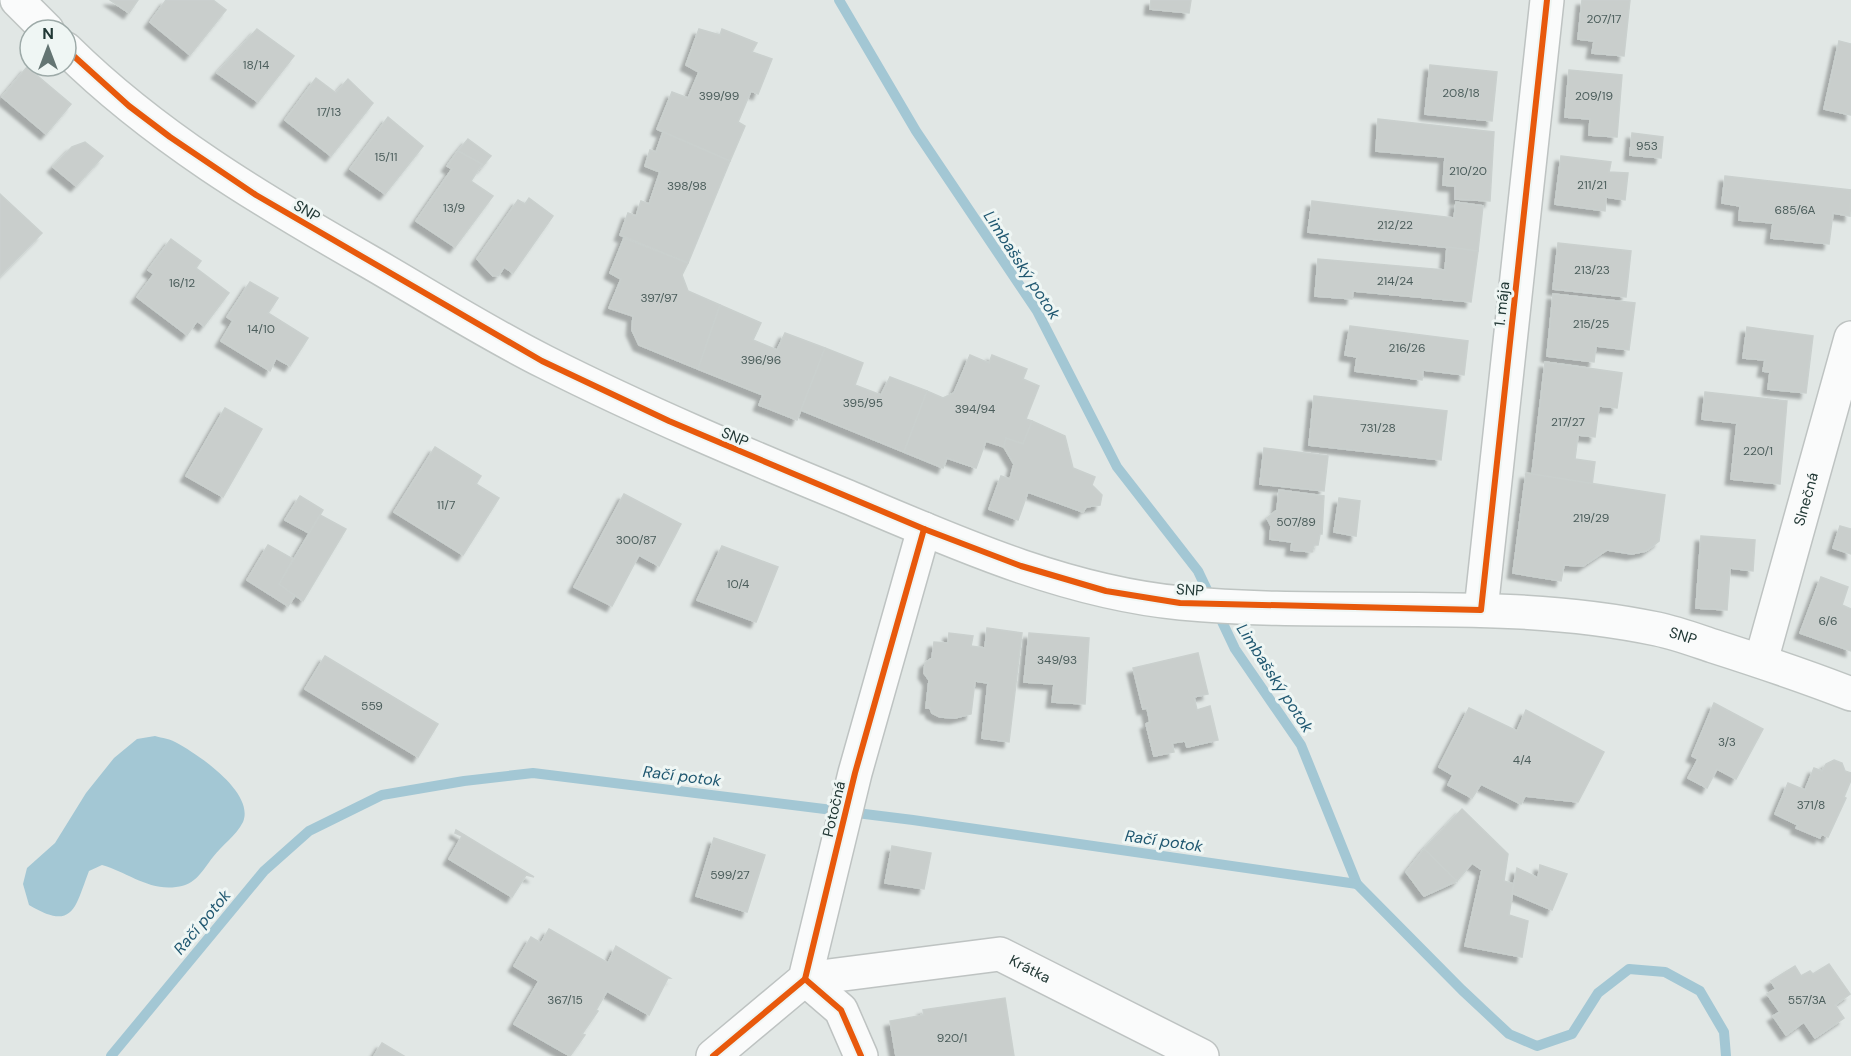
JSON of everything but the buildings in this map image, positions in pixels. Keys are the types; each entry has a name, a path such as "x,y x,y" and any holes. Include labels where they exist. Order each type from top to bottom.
{"street":[{"path":"17,0 35,18"},
{"name":"1. mája","path":"1481,610 1546,0"},
{"name":"SNP","path":"78,59 129,106 170,137 256,195 532,355 669,421 924,529 1022,566 1106,591 1180,603 1481,610 1569,617 1658,629 1761,661 1851,694"},
{"name":"Slnečná","path":"1761,661 1851,338"},
{"name":"Potočná","path":"805,980 855,773 924,529"},
{"name":"Krátka","path":"805,980 1000,954 1202,1056"},
{"path":"713,1056 805,980 841,1010 861,1056"}],"water":[{"path":"155,736 172,740 187,749 211,766 233,787 245,811 243,822 237,832 194,880 183,886 166,887 147,884 102,865 89,871 76,905 64,916 44,913 29,905 23,884 27,868 55,843 86,793 114,758 137,739"}],"waterway":[{"name":"Limbašský potok","path":"839,0 916,131 1037,311 1117,467 1198,571 1235,649 1301,745 1357,884 1509,1034 1537,1046 1572,1034 1598,993 1629,969 1665,972 1700,991 1724,1032 1726,1056"},
{"name":"Račí potok","path":"111,1056 264,871 309,831 382,795 464,781 533,773 913,820 1357,884"}],"cycle path":[{"path":"78,60 129,106 170,137 256,195 542,361 669,421 924,529 1021,566 1106,591 1180,603 1481,610 1547,0"},
{"path":"713,1056 805,979 855,773 924,529"},
{"path":"805,979 841,1010 861,1056"}]}
